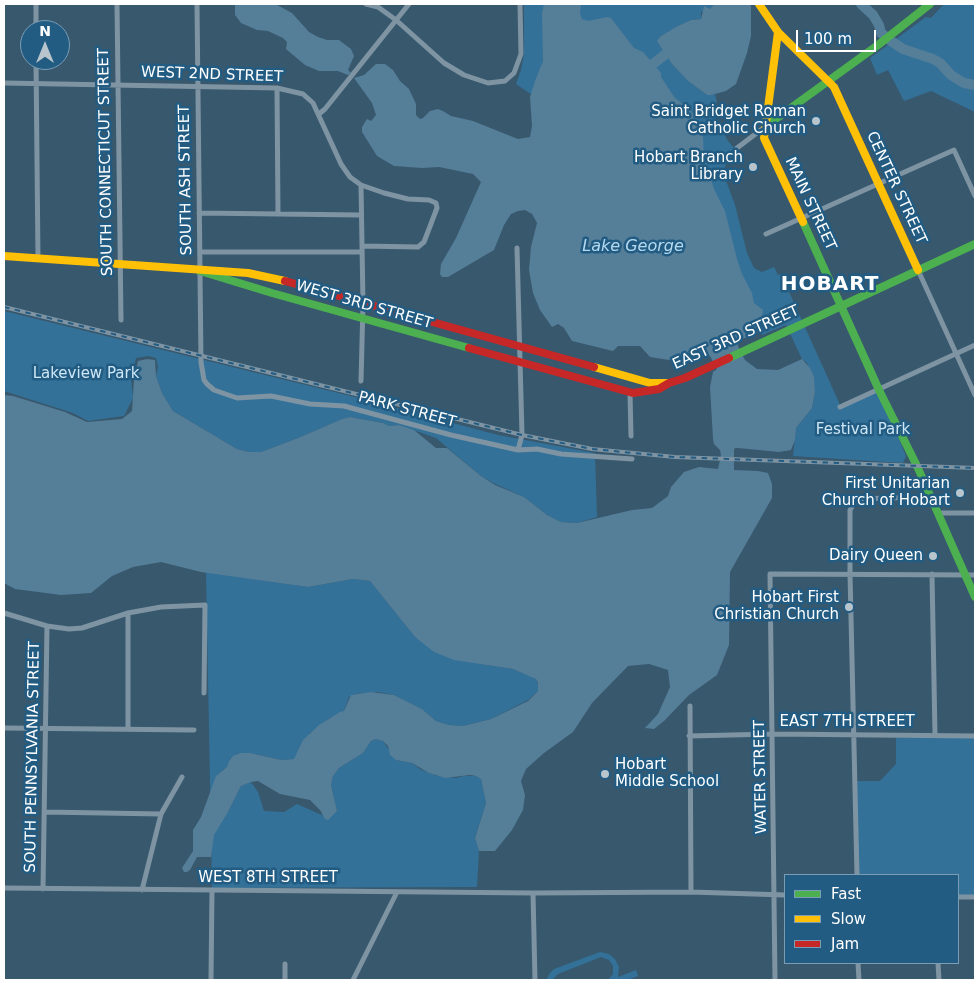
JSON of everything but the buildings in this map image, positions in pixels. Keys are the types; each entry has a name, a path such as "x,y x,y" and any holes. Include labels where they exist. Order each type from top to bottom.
{"street":[{"path":"36,4 36,20"},
{"name":"SOUTH CONNECTICUT STREET","path":"117,4 120,320"},
{"name":"SOUTH ASH STREET","path":"196,4 201,356"},
{"path":"366,4 378,7 396,20 444,63 464,74 488,83 505,82 514,73 521,54 520,4"},
{"path":"319,114 326,110 409,4"},
{"name":"CENTER STREET","path":"759,4 778,32 834,87 975,395"},
{"path":"737,148 878,45 930,4"},
{"name":"MAIN STREET","path":"778,32 764,138 879,390 930,495 975,597"},
{"path":"36,70 38,259"},
{"name":"WEST 2ND STREET","path":"4,83 278,88 303,94 313,103 340,164 350,177 361,185 384,194 408,199 429,200 436,204 437,208 424,242 418,247 362,249"},
{"path":"278,88 278,214"},
{"path":"766,234 954,150 975,196"},
{"path":"361,185 360,215 363,304 361,381"},
{"path":"199,213 360,215"},
{"name":"EAST 3RD STREET","path":"521,363 630,393 659,389 975,244"},
{"path":"517,248 522,436 518,450"},
{"path":"200,252 362,249"},
{"name":"WEST 3RD STREET","path":"4,256 248,273 278,279 521,348"},
{"name":"WEST 3RD STREET","path":"200,271 521,363"},
{"path":"840,406 975,346"},
{"name":"EAST 3RD STREET","path":"521,348 650,384 669,383"},
{"name":"PARK STREET","path":"201,356 202,371 207,384 214,390 237,398 271,396 310,404 344,406 451,435 518,450 537,449 561,454 632,458"},
{"path":"630,393 631,436"},
{"path":"857,874 850,510 858,499 930,495"},
{"path":"938,513 975,513"},
{"name":"WATER STREET","path":"775,980 770,574 850,574"},
{"path":"850,574 975,574"},
{"path":"932,574 935,736"},
{"path":"4,613 47,626 69,629 82,628 128,613 161,606 205,605 204,693"},
{"path":"128,613 128,729"},
{"name":"SOUTH PENNSYLVANIA STREET","path":"43,889 47,626"},
{"path":"690,706 691,892"},
{"path":"4,728 194,730"},
{"name":"EAST 7TH STREET","path":"689,736 773,734 975,736"},
{"path":"142,890 161,814 182,777"},
{"path":"45,812 161,814"},
{"name":"WEST 8TH STREET","path":"4,888 533,893 691,892 784,895"},
{"path":"212,890 212,980"},
{"path":"353,980 397,892"},
{"path":"533,893 535,980"},
{"path":"959,896 975,897"},
{"path":"285,964 285,980"},
{"path":"858,964 859,980"},
{"path":"938,964 938,980"}],"green space":[{"name":"Festival Park","path":"524,4 714,4 710,9 701,12 701,19 691,20 661,36 672,64 688,81 707,95 715,94 717,102 713,106 716,119 728,141 735,149 736,154 728,160 724,175 735,205 747,253 754,268 762,272 774,267 778,275 781,274 841,407 879,391 906,456 903,463 793,456 796,428 812,408 815,392 807,363 802,359 786,325 762,335 757,322 549,63 535,97 516,84 524,54"},
{"path":"944,4 975,4 975,112 931,91 904,101 888,70 877,75 870,58 926,17 931,18"},
{"name":"Lakeview Park","path":"4,311 363,399 498,435 595,453 597,517 577,523 561,522 547,515 524,497 481,476 436,438 399,425 389,426 383,423 350,417 261,452 237,449 173,411 162,393 156,376 158,367 156,358 148,356 136,358 131,379 133,398 124,416 88,421 73,413 4,391"},
{"path":"206,572 308,587 353,579 370,581 415,637 481,664 513,669 536,679 539,687 538,691 528,700 491,719 463,726 449,725 436,721 422,709 394,695 378,692 355,694 349,697 344,711 328,719 310,733 300,747 295,759 282,760 255,754 239,753 230,759 227,767 218,774 228,812 241,786 251,782 258,792 264,811 284,812 297,804 324,816 325,819 337,811 331,785 333,776 339,768 363,753 371,741 376,739 383,741 396,760 412,763 420,769 437,776 456,778 476,776 481,779 486,803 475,837 479,851 477,887 212,888"},
{"path":"896,738 974,738 975,895 959,895 959,874 858,874 856,781 880,781 896,764"},
{"path":"600,952 609,954 615,959 619,967 618,977 636,970 638,976 627,980 608,980 613,974 613,966 609,960 601,957 558,974 552,980 546,980 554,969"}],"water":[{"path":"235,4 277,5 292,13 309,32 327,40 339,40 351,49 354,56 348,70 351,73 348,75 338,71 319,71 305,65 286,49 287,42 283,38 268,31 257,30 241,23 235,15"},
{"name":"Lake George","path":"544,4 581,4 580,14 582,19 588,21 607,17 611,18 634,48 643,52 661,73 661,77 675,98 697,118 703,137 704,157 714,189 725,211 742,274 752,293 754,303 763,310 762,316 757,322 761,331 740,340 738,346 745,360 757,369 778,370 802,359 810,368 814,377 815,392 812,408 796,428 795,440 791,450 779,452 735,448 734,450 734,470 768,473 772,484 772,498 730,572 729,645 717,675 689,695 654,729 645,728 658,714 670,687 668,670 649,664 628,666 592,703 573,732 526,769 521,781 525,795 523,810 512,830 495,851 479,851 475,838 486,803 481,779 470,775 445,778 429,773 412,763 396,760 390,755 388,746 383,741 376,739 371,741 363,753 339,768 333,776 331,785 337,811 328,820 325,819 320,810 310,800 280,794 258,781 251,782 241,786 214,835 211,857 197,857 190,870 184,872 182,868 193,851 193,830 201,817 216,776 227,767 233,756 240,753 250,753 282,760 294,759 303,740 319,725 344,711 351,695 371,692 394,695 422,709 436,721 449,725 463,726 491,719 528,701 538,691 538,683 536,679 513,669 454,660 434,652 415,637 370,581 353,579 308,587 201,572 161,562 133,567 112,576 91,593 61,595 15,589 4,583 4,395 65,412 87,422 122,419 132,411 134,379 138,361 155,360 156,376 162,393 173,411 237,449 261,452 350,417 383,423 389,426 399,425 414,430 436,448 447,448 481,476 495,485 524,497 547,515 561,522 577,523 632,510 652,508 668,496 671,487 684,472 699,467 718,469 721,455 713,439 710,387 713,372 717,369 710,356 679,361 650,357 640,346 618,346 613,351 572,341 564,328 558,324 552,327 540,310 533,293 529,270 531,247 537,223 532,214 525,210 511,214 504,225 494,250 448,277 442,277 440,274 441,264 456,238 481,182 473,174 439,167 394,166 377,156 362,132 362,127 367,119 371,121 376,115 372,103 354,78 364,75 376,64 385,64 393,70 400,81 409,89 416,104 416,115 420,119 430,111 438,109 451,116 473,121 518,139 530,137 532,126 530,97 543,61 542,13"},
{"path":"714,4 749,4 751,6 751,36 736,84 726,91 707,95 688,81 672,64 657,41 661,36 676,27 691,20 701,19 704,6 710,9"}],"waterway":[{"path":"861,4 873,15 881,33 891,41 903,49 933,59 940,63 951,75 964,83 975,85"},
{"path":"653,64 676,46"}],"railway":[{"path":"4,307 522,435 592,449 675,457 975,468"}],"traffic: fast":[{"path":"766,126 878,45 930,4"},
{"path":"803,222 879,390 917,466 975,597"},
{"path":"729,358 975,244"},
{"path":"200,271 469,348"}],"traffic: slow":[{"path":"759,4 778,32 834,87 918,270"},
{"path":"778,32 764,138 803,222"},
{"path":"4,256 248,273 285,281"},
{"path":"594,367 650,383 667,383"}],"traffic: jam":[{"path":"285,281 594,367"},
{"path":"469,348 633,393 659,389 729,358"}],"place":[{"name":"Saint Bridget Roman Catholic Church","path":"816,121"},
{"name":"Hobart Branch Library","path":"753,167"},
{"name":"First Unitarian Church of Hobart","path":"960,493"},
{"name":"Dairy Queen","path":"933,556"},
{"name":"Hobart First Christian Church","path":"849,607"},
{"name":"Hobart Middle School","path":"605,774"}],"district":[{"name":"HOBART","path":"830,285"}]}
